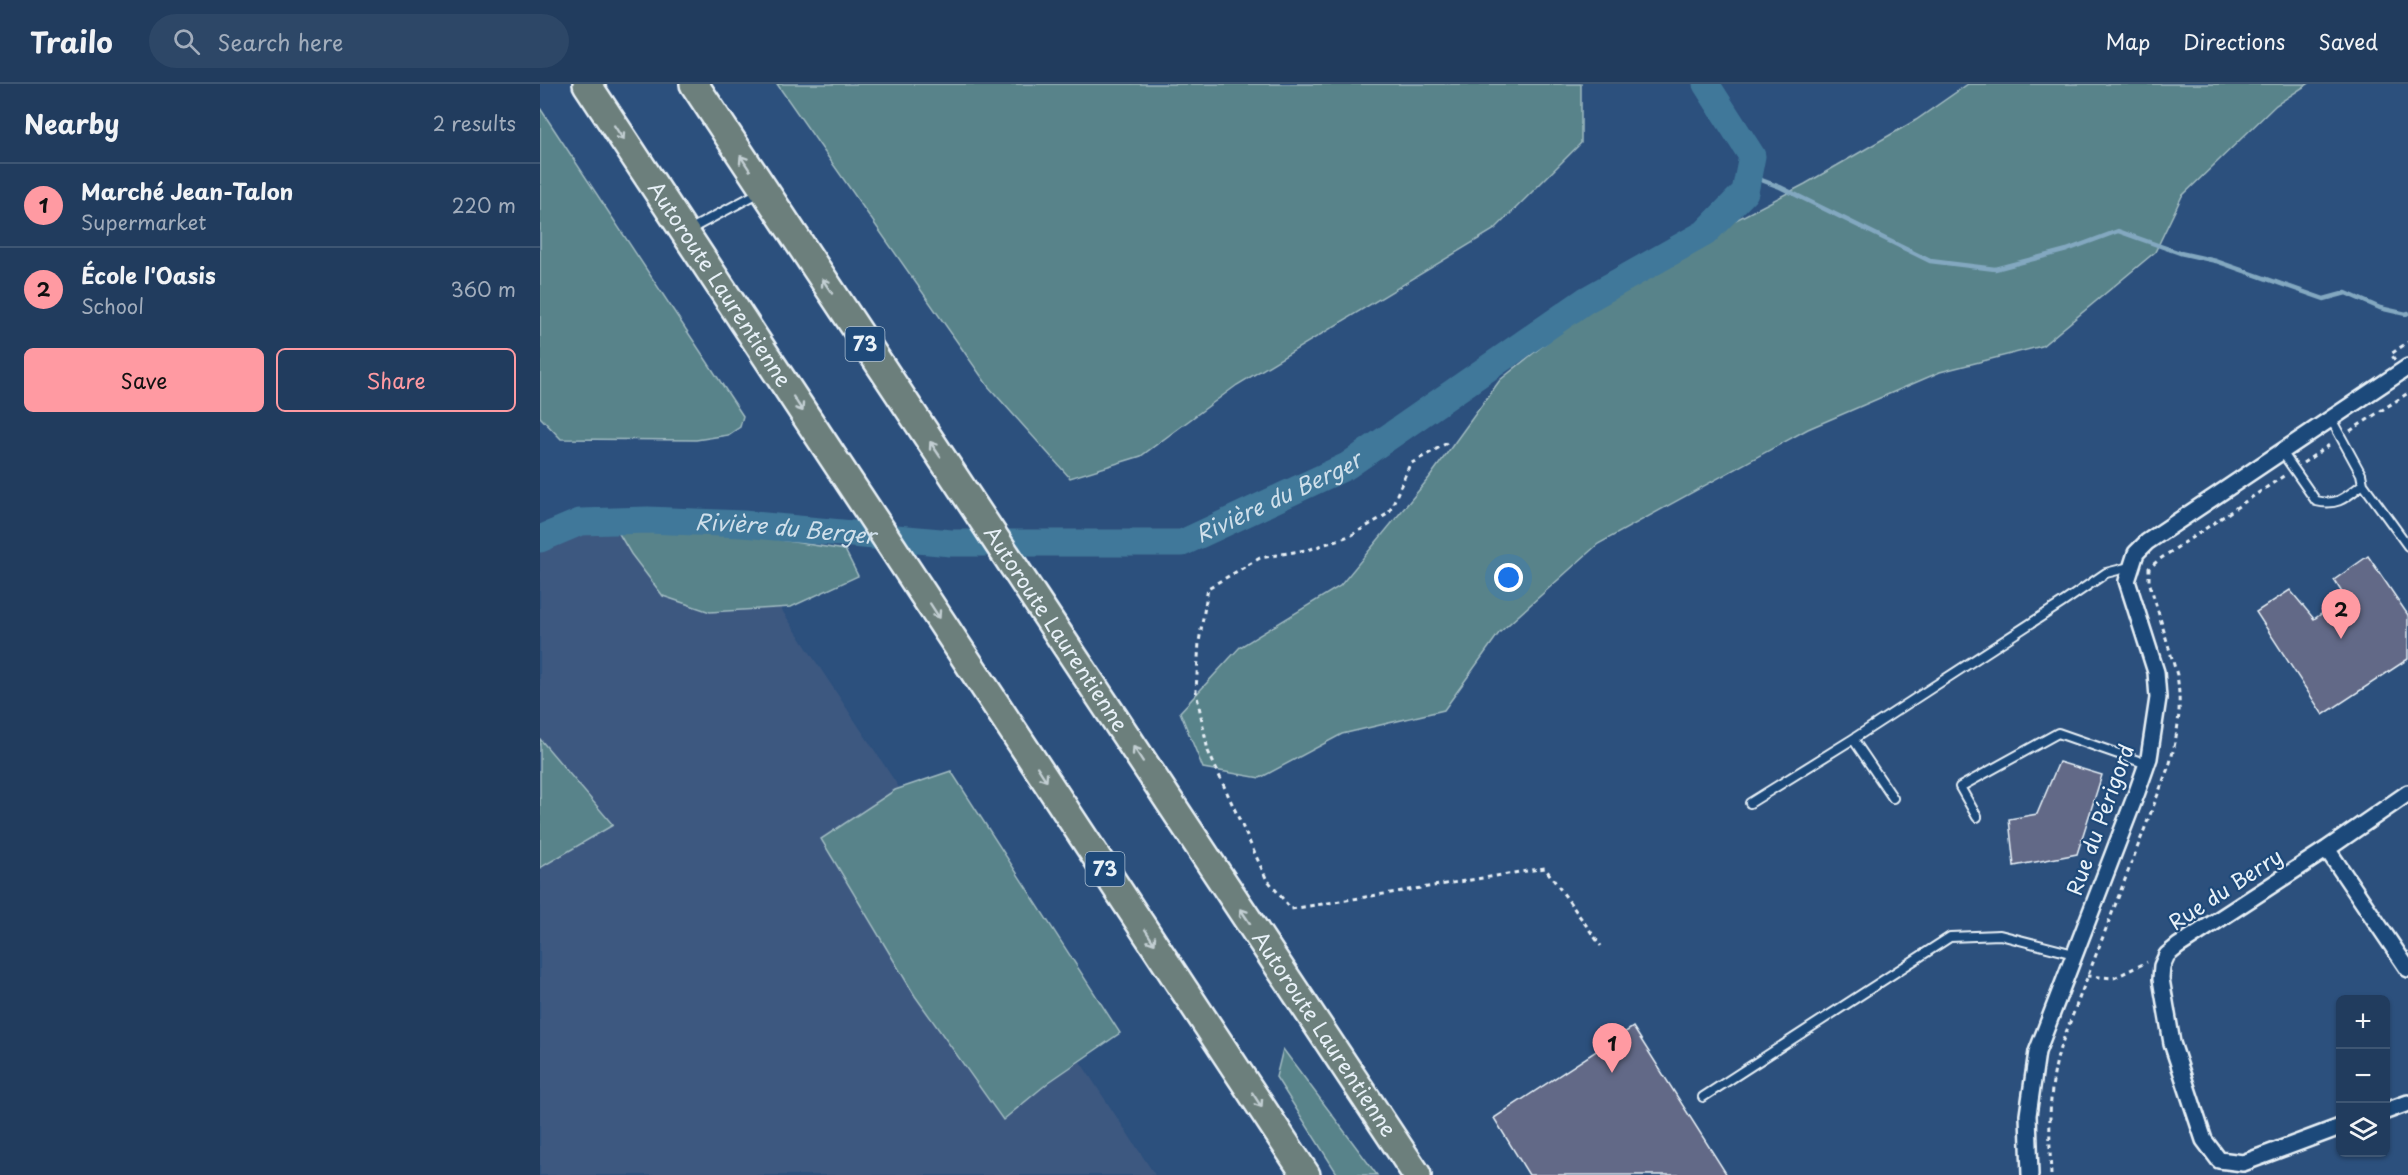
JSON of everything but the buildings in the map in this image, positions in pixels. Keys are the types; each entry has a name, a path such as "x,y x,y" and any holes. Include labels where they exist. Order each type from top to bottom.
{"highway":[{"name":"Autoroute Laurentienne","path":"587,84 1306,1175"},
{"name":"Autoroute Laurentienne","path":"694,84 1417,1175"}],"street":[{"path":"2130,567 2136,553 2147,542 2408,367"},
{"name":"Rue du Périgord","path":"2030,1175 2028,1115 2037,1052 2147,764 2155,725 2158,698 2156,672 2127,581 2130,567"},
{"name":"Rue du Berry","path":"2336,1128 2243,1163 2219,1160 2204,1140 2172,1043 2161,979 2162,966 2167,955 2327,849 2408,792"},
{"path":"2327,849 2408,969"},
{"path":"2390,1109 2408,1103"}],"lane":[{"path":"685,232 763,190"},
{"path":"2331,419 2361,474 2363,484 2408,546"},
{"path":"2282,452 2316,501 2329,504 2339,501 2363,484"},
{"path":"1750,803 1853,739 2106,573 2130,567"},
{"path":"1977,817 1960,787 2058,733 2147,764"},
{"path":"1853,739 1893,798"},
{"path":"1703,1097 1950,938 2000,935 2074,954"}],"path":[{"path":"2051,1175 2049,1132 2053,1071 2064,1035 2170,763 2178,735 2180,690 2178,675 2149,580 2149,568 2408,393"},
{"path":"1447,443 1410,464 1389,513 1352,535 1311,549 1260,558 1208,588 1199,642 1196,691 1208,751 1266,878 1291,909 1545,868 1600,946"},
{"path":"2087,976 2114,978 2167,955"}],"shaded area":[{"path":"598,514 723,521 1155,1175 540,1175 540,533"}],"green space":[{"path":"777,84 1581,84 1581,143 1495,229 1237,385 1141,456 1070,478 988,386"},
{"path":"1968,84 2308,84 2276,105 2182,196 2155,252 2042,346 1940,372 1808,429 1598,544 1499,633 1444,710 1342,734 1260,778 1203,768 1180,712 1240,647 1340,586 1429,478 1500,380 1632,274 1805,184 1916,120"},
{"path":"540,108 743,416 740,427 728,435 696,440 561,439 540,417"},
{"path":"618,532 735,533 845,550 858,576 791,607 710,612 663,596 631,554"},
{"path":"540,739 613,825 540,868"},
{"path":"951,771 1120,1033 1049,1082 1003,1120 915,996 821,839 895,790"},
{"path":"1283,1049 1377,1175 1338,1175 1276,1077"}],"waterway":[{"name":"Rivière du Berger","path":"540,539 580,522 648,520 743,524 951,543 1182,543 1347,466 1586,300 1705,233 1745,192 1752,156 1706,84"},
{"path":"1748,175 1780,187 1930,261 1995,269 2067,250 2118,231 2180,253 2216,261 2324,299 2346,293 2380,308 2408,313"}],"place":[{"name":"École l'Oasis","path":"2341,639"},
{"name":"Marché Jean-Talon","path":"1612,1073"}]}
